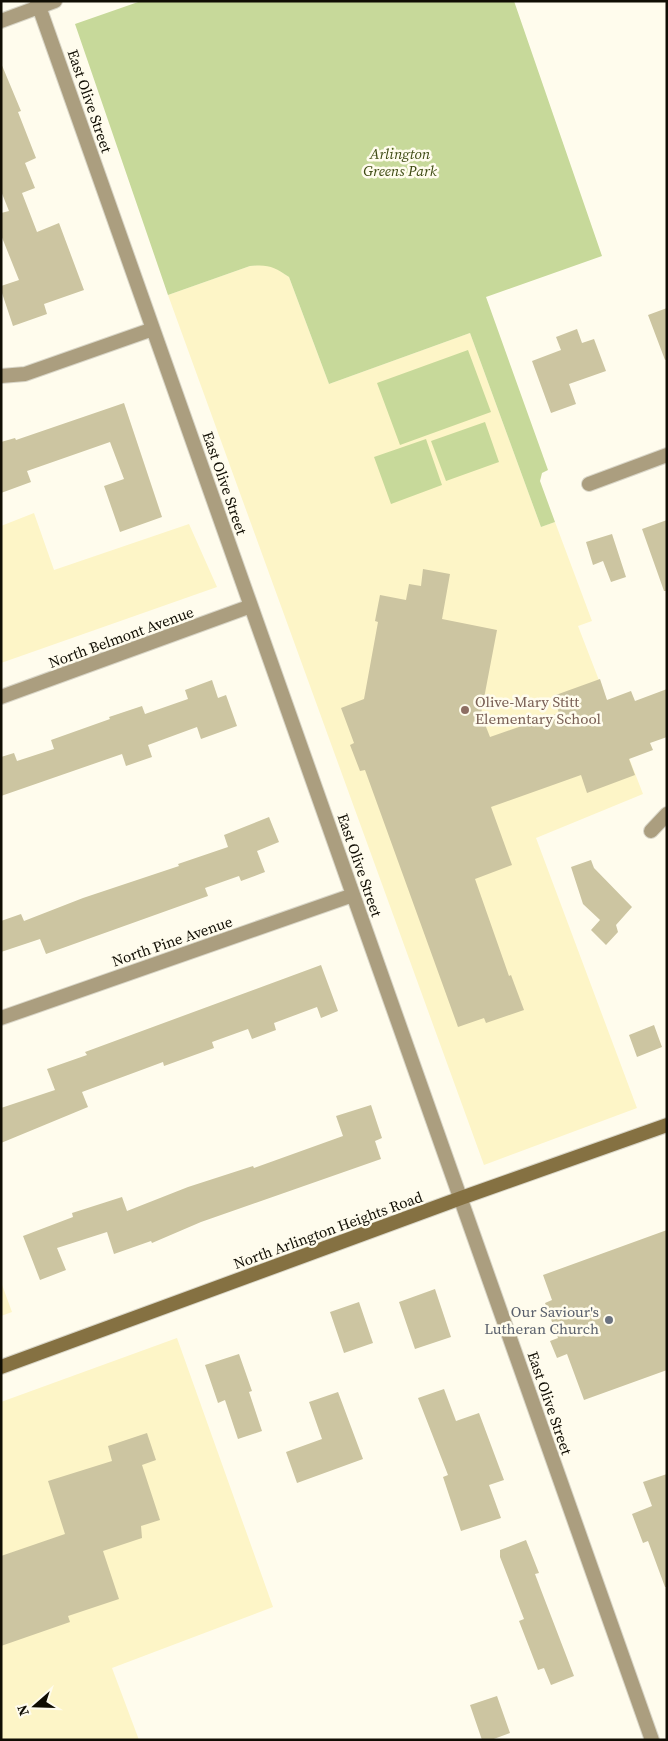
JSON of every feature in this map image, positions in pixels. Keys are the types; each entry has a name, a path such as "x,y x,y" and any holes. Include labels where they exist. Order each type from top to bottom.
{"main road":[{"name":"North Arlington Heights Road","path":"1,1367 461,1198 667,1125"}],"street":[{"path":"1,21 38,4 55,1"},
{"name":"East Olive Street","path":"38,4 652,1740"},
{"path":"1,376 25,374 153,329"},
{"path":"589,484 667,456"},
{"name":"North Belmont Avenue","path":"1,697 251,606"},
{"path":"651,831 667,814"},
{"name":"North Pine Avenue","path":"1,1018 353,895"}],"shaded area":[{"name":"Olive-Mary Stitt Elementary School","path":"263,264 274,267 289,277 329,384 470,333 541,527 555,522 592,621 578,626 643,794 536,838 637,1108 484,1165 168,295 250,266"},
{"path":"34,513 54,570 189,524 217,587 1,663 1,526"},
{"path":"1,1282 12,1312 1,1316"},
{"path":"177,1338 273,1607 112,1668 139,1740 1,1740 1,1402"}],"green space":[{"name":"Arlington Greens Park","path":"141,1 514,1 602,256 486,297 548,470 542,473 540,481 555,522 541,527 470,333 329,384 289,277 279,271 262,265 250,266 168,295 75,24"},
{"path":"468,350 491,412 400,445 377,383"},
{"path":"485,422 499,462 446,481 431,441"},
{"path":"426,439 442,485 391,504 374,457"}],"building":[{"path":"1,63 21,111 18,112 36,158 25,163 35,188 22,193 37,232 59,223 84,290 44,304 47,314 13,326 1,290 1,286 19,280 1,235 1,213 9,211 1,191"},
{"path":"667,308 667,359 665,360 648,315"},
{"path":"577,329 582,343 594,339 606,371 569,384 576,404 551,413 532,361 561,350 556,337"},
{"path":"124,403 162,517 120,532 104,486 124,479 110,442 27,471 31,482 1,493 1,442 15,438 16,440"},
{"path":"667,520 667,591 664,591 642,529"},
{"path":"612,534 626,577 611,582 603,561 593,565 586,542"},
{"name":"Olive-Mary Stitt Elementary School","path":"423,569 450,574 442,619 497,630 481,714 490,737 559,713 553,696 600,679 607,700 631,691 635,701 667,689 667,737 650,743 653,750 629,759 635,775 587,793 581,775 491,807 512,865 475,879 509,976 511,975 524,1010 486,1023 484,1018 458,1027 365,770 360,771 350,745 354,743 341,708 364,699 378,622 375,621 380,595 406,600 409,584 421,586"},
{"path":"212,680 218,698 226,695 237,726 201,739 197,727 148,745 152,757 126,766 122,754 1,796 1,757 14,753 17,761 54,749 51,740 142,706 145,714 188,699 185,690"},
{"path":"269,817 279,842 257,851 265,872 241,881 239,876 205,888 208,896 46,954 40,939 1,952 1,921 21,914 24,921 83,898 179,866 178,864 228,847 224,835"},
{"path":"591,860 594,868 632,907 616,925 618,932 606,945 591,930 600,920 583,904 571,867"},
{"path":"321,965 338,1011 321,1018 317,1007 274,1023 276,1030 252,1039 248,1029 212,1042 214,1048 164,1066 163,1062 82,1092 88,1107 1,1143 1,1108 55,1090 47,1069 87,1055 85,1052"},
{"path":"654,1025 662,1047 637,1057 629,1035"},
{"path":"371,1105 382,1138 375,1141 381,1159 201,1222 152,1243 151,1241 114,1254 107,1232 57,1248 66,1270 40,1280 23,1236 73,1217 72,1213 122,1197 127,1211 188,1187 253,1166 254,1168 343,1136 336,1116"},
{"name":"Our Saviour's Lutheran Church","path":"667,1230 667,1370 584,1400 567,1354 557,1358 550,1341 558,1338 545,1303 552,1300 543,1275"},
{"path":"435,1289 451,1337 415,1349 399,1302"},
{"path":"359,1302 373,1343 344,1353 330,1312"},
{"path":"239,1354 252,1391 249,1392 262,1431 238,1439 225,1400 218,1403 205,1365"},
{"path":"444,1389 456,1421 479,1413 504,1480 489,1485 501,1518 461,1531 443,1477 448,1475 418,1398"},
{"path":"338,1392 363,1459 297,1483 286,1452 322,1439 309,1402"},
{"path":"147,1433 156,1460 142,1465 160,1520 141,1526 142,1538 103,1551 119,1599 68,1616 70,1622 1,1646 1,1556 65,1534 48,1481 112,1461 108,1446"},
{"path":"667,1474 667,1587 665,1587 648,1541 643,1543 632,1514 652,1506 643,1482"},
{"path":"526,1540 539,1573 535,1574 574,1676 551,1685 544,1668 538,1670 519,1621 524,1619 500,1557 500,1550"},
{"path":"497,1696 510,1733 491,1740 482,1740 470,1705"}],"place":[{"name":"Olive-Mary Stitt Elementary School","path":"465,710"},
{"name":"Our Saviour's Lutheran Church","path":"609,1320"}]}
